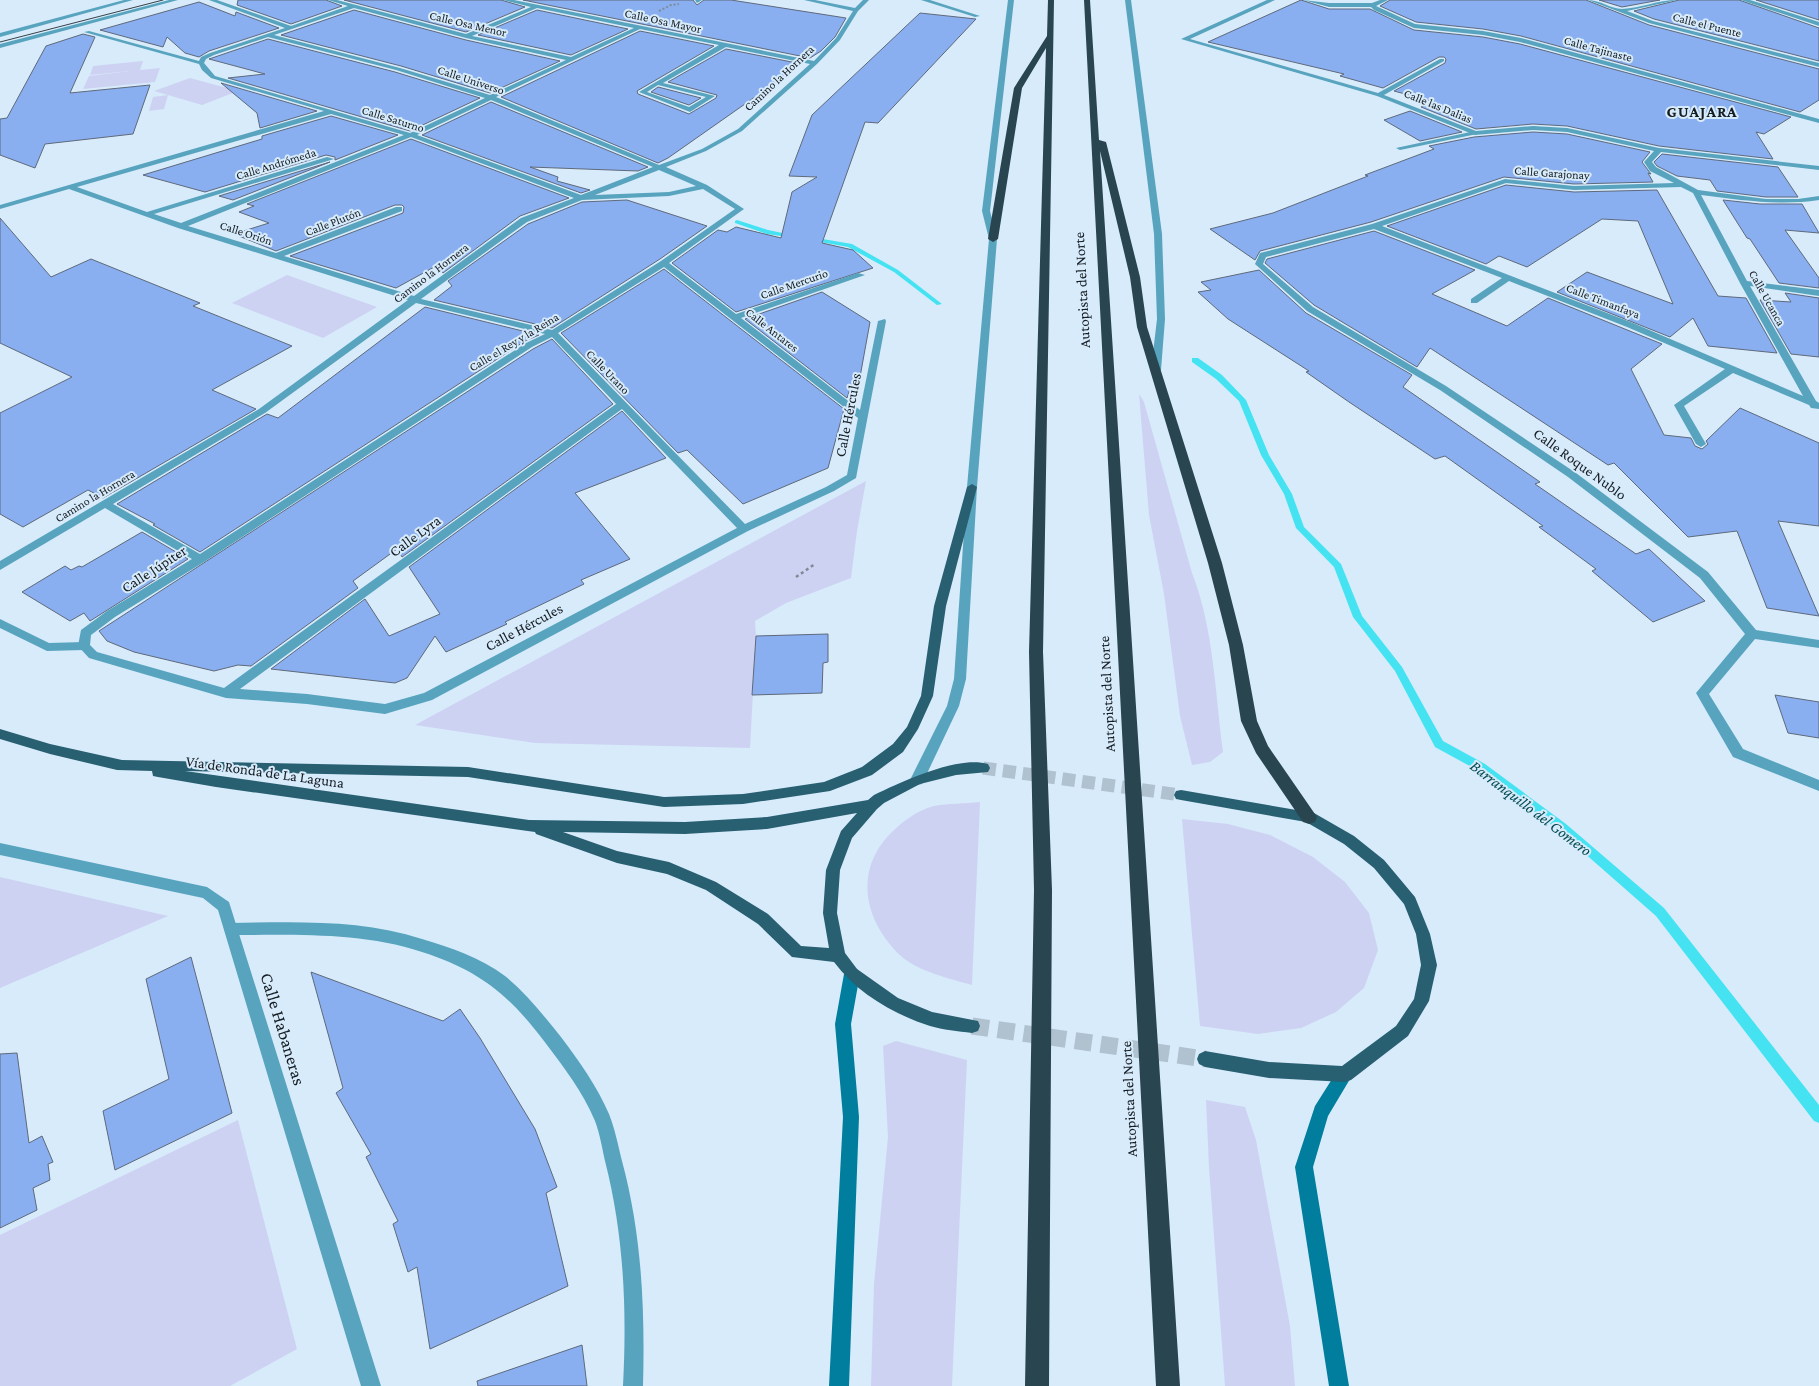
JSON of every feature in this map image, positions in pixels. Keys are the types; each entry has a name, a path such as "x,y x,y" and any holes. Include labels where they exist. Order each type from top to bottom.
{"highway":[{"path":"1037,1386 1043,890 1036,652 1048,73 1052,0"},
{"name":"Autopista del Norte","path":"1087,0 1168,1386"},
{"path":"993,239 1018,88 1051,35"},
{"path":"1093,104 1135,277 1142,327 1214,563 1236,645 1249,721 1262,749 1309,817"}],"main road":[{"path":"117,764 468,772 664,802 743,799 826,787 867,771 898,748 912,729 927,696 940,606 972,487"},
{"name":"Vía de Ronda de La Laguna","path":"0,734 117,764 216,782 529,826"},
{"path":"972,1026 931,1019 892,1003 852,974 838,956 830,913 833,870 846,835 872,805 879,799 917,780 956,770 983,768"},
{"path":"1181,795 1309,817 1349,840 1380,864 1410,901 1423,934 1429,964 1421,1001 1402,1031 1345,1074 1322,1112 1304,1167 1339,1386"},
{"path":"529,826 694,827 767,823 872,805"},
{"path":"529,826 617,856 669,868 711,886 763,919 798,952 838,956"},
{"path":"839,1386 851,1117 843,1024 852,974"},
{"path":"1205,1059 1268,1070 1345,1074"}],"street":[{"path":"0,35 130,0"},
{"path":"0,46 175,0"},
{"path":"212,0 289,27"},
{"name":"Calle Osa Menor","path":"331,0 466,36 572,59"},
{"name":"Calle Osa Mayor","path":"506,0 815,63"},
{"path":"807,0 856,10"},
{"name":"Camino la Hornera","path":"0,566 262,411 524,220 661,168 704,150 740,130 815,63 838,39 856,10 866,0"},
{"path":"924,0 978,16"},
{"path":"917,780 953,706 960,679 972,487 993,239 986,211 1011,0"},
{"path":"1128,0 1158,234 1161,319 1156,370"},
{"name":"Calle las Dalias","path":"1272,0 1184,38 1379,95 1475,133 1533,128 1567,130 1659,150 1818,166"},
{"name":"Calle Tajinaste","path":"1306,0 1329,5 1373,6 1385,0"},
{"name":"Calle el Puente","path":"1591,0 1651,22 1819,65"},
{"path":"1619,11 1674,0"},
{"path":"1744,0 1819,24"},
{"path":"87,32 201,63 203,58 212,54 352,6"},
{"path":"466,36 537,6"},
{"name":"Calle Tajinaste","path":"1373,6 1414,26 1483,32 1522,40 1819,121"},
{"name":"Calle Andrómeda","path":"181,226 411,135 640,27"},
{"name":"Calle Universo","path":"267,35 398,68 492,98 661,168"},
{"path":"656,84 712,96 690,110 642,92 724,45"},
{"path":"1379,95 1442,60"},
{"name":"Calle Saturno","path":"201,63 204,69 213,77 411,135 581,198"},
{"path":"0,207 329,112"},
{"path":"1400,148 1475,133"},
{"name":"Calle Andrómeda","path":"147,214 411,135"},
{"path":"1659,150 1648,162 1653,169 1680,185"},
{"name":"Calle el Rey y la Reina","path":"200,559 529,345 553,333 664,263 740,209 704,187 661,168"},
{"name":"Calle Garajonay","path":"1263,255 1375,226 1506,181 1574,188 1680,185 1696,192 1766,201 1798,202 1819,198"},
{"name":"Calle Orión","path":"69,187 181,226 416,300"},
{"path":"581,198 669,194 704,187"},
{"name":"Calle Ucanca","path":"1696,192 1744,283 1816,405 1819,414"},
{"name":"Calle Plutón","path":"276,256 399,209"},
{"name":"Calle Timanfaya","path":"1375,226 1630,325 1816,405"},
{"name":"Calle Roque Nublo","path":"1263,255 1259,264 1310,309 1459,399 1572,475 1704,575 1752,634"},
{"name":"Calle Antares","path":"664,263 864,418"},
{"name":"Calle Mercurio","path":"736,317 861,275"},
{"path":"1474,301 1508,278"},
{"path":"1744,283 1819,292"},
{"path":"416,300 553,333"},
{"name":"Calle Hércules","path":"84,646 93,655 226,693 306,699 385,708 428,697 744,529 830,489 852,476 882,321"},
{"name":"Calle Urano","path":"553,333 744,529"},
{"path":"1700,444 1679,405 1732,369"},
{"name":"Calle Lyra","path":"226,693 622,404"},
{"name":"Calle Júpiter","path":"84,646 85,633 111,614 200,559 105,504"},
{"path":"0,623 47,647 84,646"},
{"path":"1819,644 1752,634 1702,693 1738,753 1819,786"},
{"name":"Calle Habaneras","path":"0,849 207,893 224,906 371,1386"},
{"path":"231,929 357,931 410,942 448,954 498,979 533,1015 574,1066 601,1116 621,1185 632,1253 635,1347 633,1386"}],"path":[{"path":"796,577 815,564"}],"shaded area":[{"path":"143,61 140,70 160,68 155,82 83,89 89,76 130,71 90,75 93,66"},
{"path":"190,78 238,91 202,105 154,91"},
{"path":"168,95 164,109 149,111 153,97"},
{"path":"287,275 377,307 323,338 232,303"},
{"path":"1139,394 1144,402 1205,616 1213,661 1223,752 1210,762 1192,765 1180,716 1164,594 1149,515"},
{"path":"866,481 851,578 786,603 755,621 756,636 750,748 535,743 415,725"},
{"path":"980,802 972,985 925,970 901,956 878,927 868,895 868,879 872,862 880,847 892,832 911,816 934,806"},
{"path":"1182,819 1228,824 1270,835 1313,857 1345,882 1369,913 1378,950 1364,988 1336,1012 1301,1028 1258,1034 1200,1026"},
{"path":"0,877 168,916 0,988"},
{"path":"896,1041 967,1060 952,1386 871,1386 874,1284 888,1137 883,1046"},
{"path":"1206,1100 1245,1107 1256,1140 1290,1326 1295,1386 1225,1386 1209,1168"},
{"path":"238,1120 297,1349 230,1386 0,1386 0,1235"}],"building":[{"path":"238,0 326,0 342,6 291,24 237,5"},
{"path":"344,0 501,0 525,7 466,32"},
{"path":"523,0 693,0 697,5 704,0 731,0 846,18 835,37 821,51 810,58"},
{"path":"1301,0 1329,9 1370,9 1414,30 1483,37 1520,44 1791,117 1764,134 1756,132 1773,159 1659,146 1567,126 1533,124 1476,129 1421,107 1435,102 1394,91 1445,63 1446,59 1444,57 1439,57 1383,88 1340,76 1344,74 1208,42"},
{"path":"1390,0 1586,0 1649,25 1819,69 1819,100 1800,112 1521,36 1483,29 1416,22 1380,6"},
{"path":"1599,0 1660,0 1622,7"},
{"path":"1679,0 1739,0 1819,28 1819,61 1654,19 1634,11"},
{"path":"1756,0 1819,0 1819,20"},
{"path":"199,2 235,16 236,12 279,28 209,51 199,57 185,53 167,37 163,47 100,30"},
{"path":"354,10 466,40 560,61 490,93 401,66 281,35"},
{"path":"537,10 628,29 571,55 478,35"},
{"path":"920,13 976,19 878,123 865,122 822,243 853,250 873,268 736,312 672,263 718,230 727,232 736,227 781,238 792,192 817,177 789,176 812,115"},
{"path":"640,31 714,46 637,91 638,94 689,114 716,98 717,95 668,82 726,49 802,64 668,158 658,163 501,97"},
{"path":"83,34 95,37 70,93 150,85 133,134 45,144 35,168 0,155 0,119 7,118 46,46"},
{"path":"268,39 395,72 480,98 410,131 228,78 265,74 209,59"},
{"path":"221,83 317,111 260,128 257,113"},
{"path":"658,87 701,98 689,105 651,92"},
{"path":"491,102 648,167 638,171 530,167 558,177 557,181 590,190 581,193 422,135"},
{"path":"1410,111 1462,132 1420,141 1384,120"},
{"path":"331,116 398,135 335,160 335,157 326,155 205,192 143,175 262,139 262,136"},
{"path":"1533,132 1567,134 1650,152 1642,162 1651,174 1648,173 1653,182 1574,184 1504,177 1371,222 1260,251 1255,260 1210,229 1273,213 1434,149 1429,146 1474,137"},
{"path":"411,139 569,198 520,216 443,273 438,265 396,288 290,256 403,213 404,207 402,205 395,205 276,251 234,234 269,223 239,212 254,206 247,204"},
{"path":"1662,154 1778,167 1798,197 1766,197 1717,191 1710,180 1677,176 1657,166 1654,162"},
{"path":"330,162 233,200 219,196"},
{"path":"1506,185 1574,192 1657,190 1718,296 1746,298 1777,353 1708,346 1693,318 1670,337 1557,292 1587,272 1673,304 1638,221 1602,219 1527,267 1499,256 1486,264 1387,226"},
{"path":"627,200 707,226 660,259 552,328 434,300 452,286 448,281 528,224 582,202"},
{"path":"1723,200 1760,204 1802,204 1819,233 1785,230 1819,278 1819,288 1779,283"},
{"path":"0,218 51,277 91,259 200,303 193,306 292,346 212,390 256,409 103,498 88,490 23,527 0,514 0,413 72,377 0,343"},
{"path":"1374,231 1475,270 1432,294 1507,326 1548,298 1662,344 1631,369 1664,435 1691,438 1695,446 1702,449 1708,444 1706,441 1740,408 1819,443 1819,526 1778,521 1819,616 1767,608 1737,531 1688,537 1614,463 1608,465 1430,348 1417,367 1314,305 1265,263 1267,259"},
{"path":"664,269 844,409 828,468 743,504 687,450 678,453 561,333"},
{"path":"1259,270 1306,313 1412,375 1403,387 1540,482 1535,484 1636,554 1649,549 1705,601 1653,622 1592,571 1596,569 1539,527 1543,526 1445,456 1435,459 1349,402 1306,372 1309,371 1228,319 1198,292 1211,290 1201,282"},
{"path":"822,292 870,322 858,388 850,389 847,398 745,319"},
{"path":"1785,293 1819,298 1819,357 1791,354 1760,300 1791,302"},
{"path":"425,307 539,335 525,341 200,552 153,525 155,524 117,504 267,414 278,418"},
{"path":"552,339 613,404 402,557 397,549 353,581 358,588 251,666 238,665 214,671 134,652 107,641 99,631 533,349"},
{"path":"622,411 666,458 575,493 630,559 581,580 584,584 505,622 507,624 446,652 435,636 407,678 395,683 271,669 365,599 389,636 440,614 409,567"},
{"path":"142,532 188,559 90,621 84,613 70,621 22,592 65,566 71,570 79,566 82,567"},
{"path":"828,634 828,662 823,663 822,693 752,695 756,636"},
{"path":"1775,695 1819,702 1819,738 1788,733"},
{"path":"191,957 232,1113 115,1170 103,1111 169,1079 146,979"},
{"path":"311,972 443,1021 460,1009 480,1038 535,1129 557,1187 546,1193 568,1286 430,1349 417,1267 408,1272 393,1224 398,1221 366,1157 371,1154 336,1093 343,1088"},
{"path":"17,1053 29,1143 42,1136 53,1162 48,1164 50,1180 33,1188 37,1210 0,1228 0,1054"},
{"path":"582,1345 587,1386 478,1386 477,1381"}],"waterway":[{"name":"Barranquillo del Gomero","path":"737,222 767,232 794,236"},
{"name":"Barranquillo del Gomero","path":"811,239 850,245 896,271 939,304"},
{"name":"Barranquillo del Gomero","path":"1195,360 1219,377 1242,400 1265,455 1288,494 1300,528 1338,566 1358,617 1399,669 1439,744 1481,767 1562,827 1660,912 1819,1116"}],"tunnel":[{"path":"983,768 1181,795"},
{"path":"972,1026 1205,1059"}],"tram line":[{"path":"0,42 163,0"}],"district":[{"name":"GUAJARA","path":"1702,111"}]}
